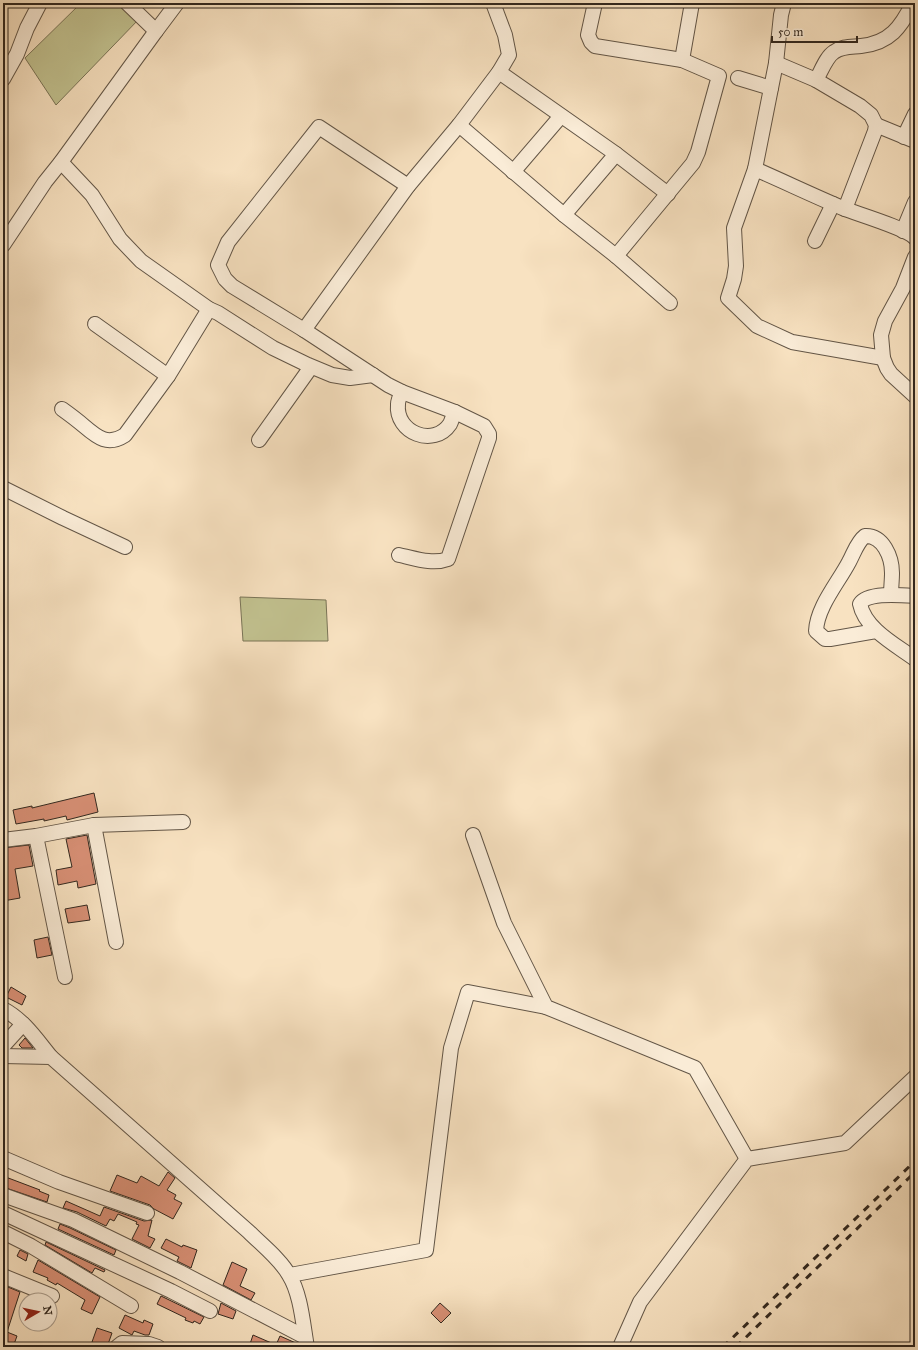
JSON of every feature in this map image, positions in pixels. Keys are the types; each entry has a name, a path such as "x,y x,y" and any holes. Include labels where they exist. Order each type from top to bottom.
{"street":[{"path":"3,78 17,54 27,28 40,3"},
{"path":"127,3 156,31"},
{"path":"3,245 45,182 177,3"},
{"path":"304,330 408,186 459,125 499,72 508,55 505,35 493,3"},
{"path":"595,3 588,35 590,42 595,46 682,60 719,76 698,152 687,172 616,256"},
{"path":"682,60 692,3"},
{"path":"784,3 781,15 776,63 755,169 734,228 736,266 734,279 728,298 757,326 792,342 883,358"},
{"path":"816,80 833,52 843,47 866,45 884,40 893,34 904,20 914,3"},
{"path":"776,63 816,80 867,111 876,125 910,139 915,114"},
{"path":"499,72 616,154 668,194"},
{"path":"738,78 771,88"},
{"path":"513,172 561,116"},
{"path":"459,125 670,303"},
{"path":"815,241 839,206 875,131 876,125"},
{"path":"399,555 440,562 448,559 489,438 489,434 484,426 455,412 402,392 373,375 304,330 232,286 225,279 218,265 228,242 320,127 408,186"},
{"path":"564,215 616,154"},
{"path":"61,162 92,195 120,239 141,261 209,309 218,313 274,348 332,376 350,378 373,375"},
{"path":"755,169 839,206 909,234 915,202"},
{"path":"915,257 904,288 882,327 881,335 883,358 887,368 891,374 915,396"},
{"path":"62,408 100,438 112,441 126,435 168,376 209,309"},
{"path":"95,324 168,376"},
{"path":"259,440 311,367"},
{"path":"402,392 398,404 399,417 406,428 416,435 429,436 441,432 450,424 455,412"},
{"path":"3,488 126,547"},
{"path":"876,631 825,639 816,631 816,624 828,597 849,563 861,539 865,536 871,535 879,539 884,546 892,566 891,595"},
{"path":"915,596 891,595 867,597 862,600 860,604 860,609 869,624 876,631 915,659"},
{"path":"3,840 36,836 94,825 183,822"},
{"path":"94,825 116,942"},
{"path":"473,835 504,923 546,1007"},
{"path":"36,836 66,978"},
{"path":"290,1275 426,1250 451,1048 468,992 546,1007 695,1068 747,1158"},
{"path":"3,1010 12,1014 23,1024 51,1058 249,1232 290,1275 299,1301 306,1342"},
{"path":"3,1046 23,1024"},
{"path":"3,1056 51,1058"},
{"path":"620,1347 640,1302 747,1158 845,1143 915,1077"},
{"path":"3,1158 59,1182 147,1213"},
{"path":"3,1195 73,1220 180,1272 306,1342"},
{"path":"3,1213 171,1291 210,1311"},
{"path":"3,1232 31,1246 131,1306"},
{"path":"171,1291 180,1272"},
{"path":"3,1276 42,1292"},
{"path":"117,1347 122,1343 149,1344 158,1347"}],"green space":[{"path":"81,3 123,3 139,19 56,105 25,58"},
{"path":"240,597 326,600 328,641 243,641"}],"building":[{"path":"94,793 98,812 67,820 66,816 44,821 44,819 16,824 13,810 32,806 32,808"},
{"path":"87,835 96,884 78,888 77,881 58,885 56,870 72,867 66,839"},
{"path":"29,845 33,866 15,869 20,898 3,901 3,848"},
{"path":"87,905 90,920 68,923 65,909"},
{"path":"48,937 52,955 37,958 34,940"},
{"path":"11,987 26,996 22,1005 6,997"},
{"path":"25,1038 33,1048 22,1048 19,1045"},
{"path":"168,1172 175,1178 167,1190 176,1195 174,1199 182,1203 173,1219 154,1209 150,1205 110,1191 117,1175 137,1183 141,1176 159,1186"},
{"path":"3,1176 49,1195 47,1202 3,1187"},
{"path":"66,1201 100,1216 104,1207 144,1221 152,1220 148,1236 155,1239 150,1248 132,1239 139,1225 136,1224 137,1222 118,1214 114,1221 110,1219 106,1226 77,1212 63,1208"},
{"path":"60,1224 116,1250 114,1255 58,1229"},
{"path":"166,1239 182,1247 183,1245 197,1250 191,1268 177,1261 179,1257 161,1248"},
{"path":"46,1242 105,1270 104,1272 95,1268 92,1273 45,1245"},
{"path":"20,1250 28,1254 26,1261 17,1256"},
{"path":"38,1260 100,1297 92,1314 81,1309 85,1300 57,1283 56,1285 47,1280 48,1278 33,1272"},
{"path":"232,1262 247,1269 240,1286 255,1293 251,1300 223,1285"},
{"path":"3,1285 20,1292 18,1292 18,1298 7,1332 17,1336 13,1347 3,1347"},
{"path":"161,1296 204,1317 200,1324 194,1321 193,1323 185,1320 186,1318 157,1304"},
{"path":"221,1303 236,1311 233,1319 218,1314"},
{"path":"440,1303 451,1313 441,1323 431,1313"},
{"path":"125,1315 143,1323 144,1320 153,1324 149,1335 134,1331 132,1335 119,1328"},
{"path":"97,1328 112,1333 107,1347 92,1342"},
{"path":"253,1335 276,1345 280,1336 298,1344 298,1347 249,1347"}],"railway":[{"path":"723,1347 915,1161"},
{"path":"736,1347 915,1172"}]}
